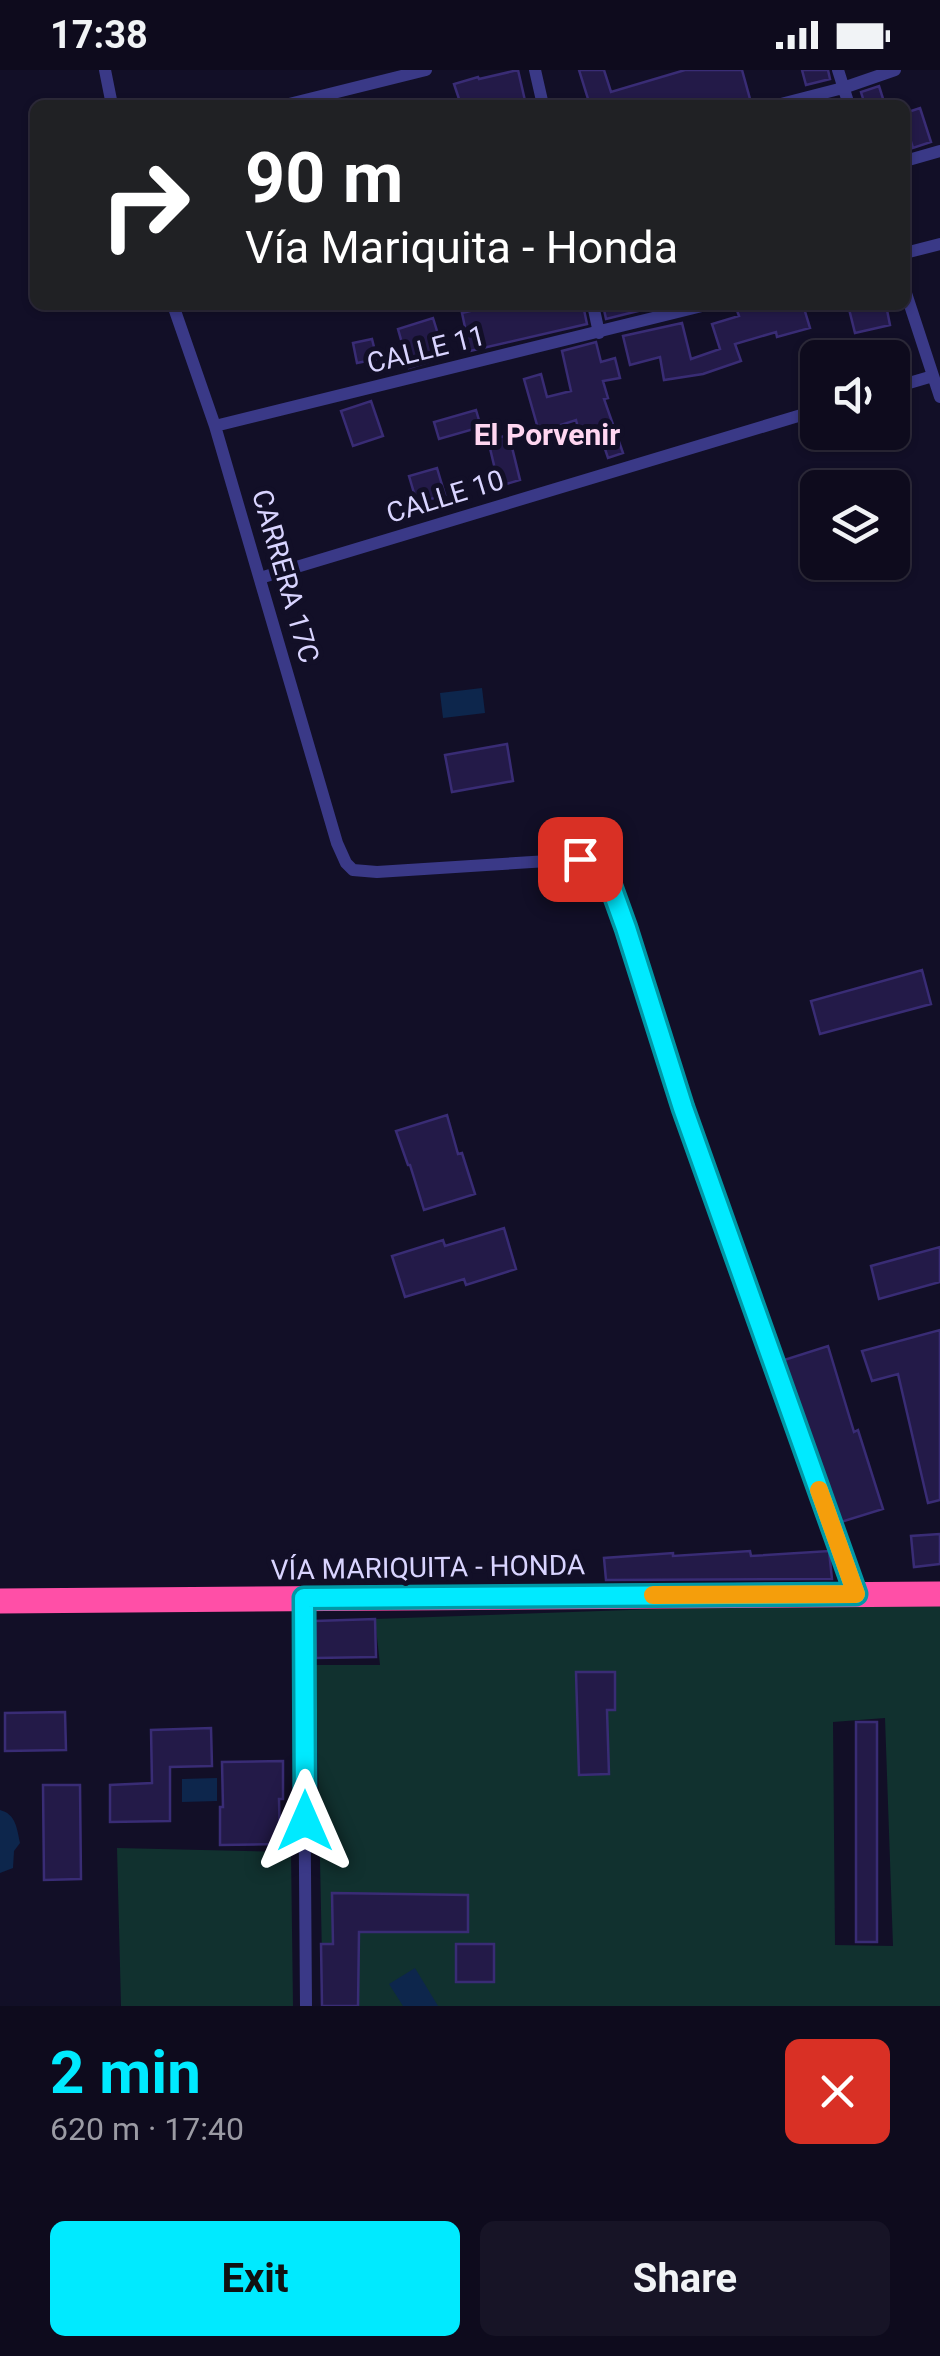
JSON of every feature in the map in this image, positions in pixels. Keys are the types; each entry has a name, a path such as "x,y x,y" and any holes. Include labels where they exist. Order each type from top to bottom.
{"highway":[{"name":"VÍA MARIQUITA - HONDA","path":"0,1601 940,1594"}],"street":[{"path":"105,70 111,100"},
{"path":"306,100 426,70"},
{"path":"535,70 543,100"},
{"path":"838,70 847,100"},
{"path":"796,100 895,70"},
{"path":"910,160 940,151"},
{"path":"910,252 940,244"},
{"path":"910,307 940,397"},
{"name":"CARRERA 17C","path":"175,310 216,426 346,863 352,870 377,872 580,859 600,868 608,878 683,1108 856,1594"},
{"path":"593,310 600,333"},
{"name":"CALLE 11","path":"216,426 687,310"},
{"path":"923,350 940,345"},
{"path":"910,383 933,376"},
{"name":"CALLE 10","path":"260,578 800,415"},
{"path":"304,1598 306,2006"}],"green space":[{"path":"940,1601 940,2006 323,2006 316,1665 380,1665 375,1619","holes":["885,1718 893,1946 835,1945 833,1722"]},
{"path":"117,1848 291,1852 293,2006 121,2006"}],"water":[{"path":"482,688 485,713 443,718 440,693"},
{"path":"217,1778 217,1801 182,1802 182,1779"},
{"path":"0,1810 13,1819 20,1843 14,1851 13,1868 0,1873"},
{"path":"415,1968 438,2006 403,2006 389,1984"}],"building":[{"path":"518,70 525,100 459,100 454,84"},
{"path":"579,70 604,70 611,92 685,70 742,70 750,99 585,100 588,99"},
{"path":"802,70 828,70 830,79 806,85"},
{"path":"879,86 883,100 863,100 861,92"},
{"path":"920,108 931,142 913,148 910,111"},
{"path":"584,310 587,324 470,351 462,313"},
{"path":"604,310 642,310 606,319"},
{"path":"737,310 805,310 810,328 777,337 776,332 735,344 741,361 703,374 664,380 660,357 630,365 623,336 682,323 691,359 720,349 712,324 739,316"},
{"path":"849,310 887,310 890,325 855,333"},
{"path":"433,318 445,357 409,368 398,329"},
{"path":"372,339 377,359 357,363 353,343"},
{"path":"596,342 601,362 615,358 620,378 603,381 608,398 604,399 623,453 608,458 600,434 581,440 576,420 539,432 524,379 541,374 547,397 571,391 562,351"},
{"path":"371,401 383,436 353,446 341,411"},
{"path":"476,410 481,427 439,439 434,422"},
{"path":"509,435 520,480 499,486 488,440"},
{"path":"437,468 445,495 417,503 409,476"},
{"path":"507,744 513,781 452,792 445,755"},
{"path":"922,970 931,1004 820,1034 811,1001"},
{"path":"447,1115 475,1194 424,1210 396,1131"},
{"path":"504,1228 516,1269 466,1285 464,1279 405,1297 392,1256 443,1240 445,1246"},
{"path":"940,1247 940,1282 879,1299 871,1266"},
{"path":"940,1330 940,1500 928,1503 898,1374 872,1381 862,1351"},
{"path":"828,1346 883,1509 841,1522 784,1360"},
{"path":"940,1534 940,1564 914,1567 911,1536"},
{"path":"750,1551 751,1556 829,1551 832,1579 606,1580 604,1558"},
{"path":"375,1619 376,1657 316,1658 315,1621"},
{"path":"576,1672 615,1672 615,1710 607,1710 609,1774 579,1775"},
{"path":"65,1712 66,1750 5,1751 5,1713"},
{"path":"856,1722 877,1722 877,1942 856,1942"},
{"path":"211,1728 212,1766 170,1767 170,1821 110,1822 110,1785 152,1783 151,1730"},
{"path":"283,1761 280,1844 220,1845 222,1762"},
{"path":"43,1785 80,1785 81,1879 44,1880"},
{"path":"332,1893 468,1895 468,1932 359,1932 358,2006 322,2006 321,1944 333,1944"},
{"path":"456,1944 494,1944 494,1982 456,1982"}],"slow traffic":[{"path":"653,1595 856,1594 819,1490"}],"district":[{"name":"El Porvenir","path":"547,435"}],"route":[{"path":"305,1821 304,1598 856,1594 683,1108 608,878 600,868 580,859"}]}
